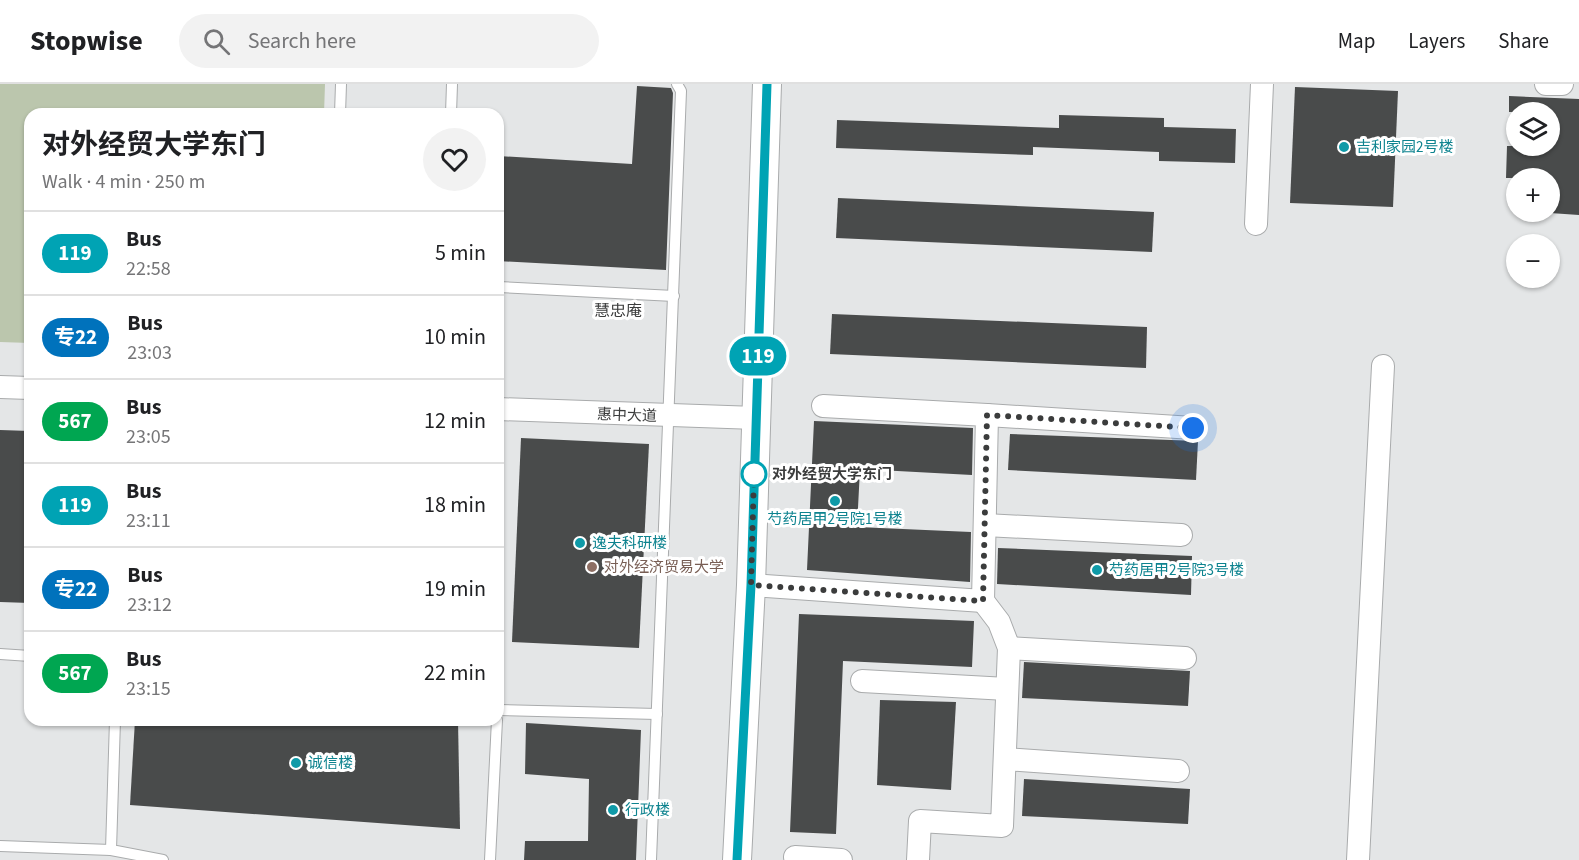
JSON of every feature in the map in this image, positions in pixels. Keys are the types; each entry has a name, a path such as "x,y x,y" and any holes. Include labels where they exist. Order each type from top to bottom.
{"street":[{"path":"737,860 751,585 767,84"},
{"path":"1256,224 1262,84"},
{"path":"1546,84 1562,84"},
{"path":"1358,860 1383,366"},
{"path":"0,387 24,388"},
{"path":"823,406 1193,428"},
{"name":"惠中大道","path":"504,409 669,417 756,418"},
{"path":"918,860 920,821 1002,826 1009,648 999,622 983,601 987,415"},
{"path":"985,525 1181,536"},
{"path":"751,585 983,601"},
{"path":"1009,648 1185,658"},
{"path":"862,681 1007,689"},
{"path":"1005,759 1178,771"},
{"path":"795,857 841,860"}],"lane":[{"path":"340,108 341,84"},
{"path":"451,108 452,84"},
{"path":"651,860 681,91 677,84"},
{"path":"504,287 674,296"},
{"path":"0,654 24,656"},
{"path":"504,710 657,714"},
{"path":"111,850 115,726"},
{"path":"490,860 496,726"},
{"path":"0,846 111,850 163,860"}],"green space":[{"path":"0,84 325,84 324,108 24,108 24,343 0,342"}],"building":[{"path":"637,86 671,88 673,93 666,270 504,261 504,156 632,164"},
{"name":"吉利家园2号楼","path":"1295,87 1398,91 1393,207 1290,203"},
{"path":"1509,96 1579,99 1579,215 1560,214 1560,168 1506,168 1507,156 1560,156 1560,102 1509,102"},
{"path":"1059,115 1164,118 1164,127 1236,129 1235,163 1159,161 1159,152 1033,147 1033,155 836,148 837,120 1059,128"},
{"path":"838,198 1154,212 1152,252 836,238"},
{"path":"832,314 1147,327 1146,368 830,354"},
{"name":"芍药居甲2号院1号楼","path":"814,421 973,428 972,475 860,469 857,527 971,532 970,582 807,570"},
{"path":"0,430 24,431 24,603 0,602"},
{"path":"1010,434 1198,441 1196,480 1008,470"},
{"name":"逸夫科研楼","path":"521,438 649,444 639,648 512,642"},
{"name":"芍药居甲2号院3号楼","path":"998,548 1192,556 1191,595 997,584"},
{"path":"799,614 974,621 972,667 843,661 836,834 790,832"},
{"path":"1024,662 1190,671 1188,706 1022,698"},
{"path":"880,700 956,702 951,790 877,785"},
{"name":"行政楼","path":"526,723 641,730 636,860 524,860 525,841 588,841 589,779 525,774"},
{"name":"诚信楼","path":"135,726 458,726 460,829 130,805"},
{"path":"1024,779 1190,789 1188,824 1022,816"}],"bus line":[{"name":"119","path":"737,860 751,585 767,84"}],"place":[{"name":"吉利家园2号楼","path":"1344,147"},
{"name":"对外经贸大学东门","path":"754,474"},
{"name":"芍药居甲2号院1号楼","path":"835,501"},
{"name":"逸夫科研楼","path":"580,543"},
{"name":"对外经济贸易大学","path":"592,567"},
{"name":"芍药居甲2号院3号楼","path":"1097,570"},
{"name":"诚信楼","path":"296,763"},
{"name":"行政楼","path":"613,810"}],"district":[{"name":"慧忠庵","path":"618,310"}],"route":[{"path":"754,474 751,585 983,601 987,415 1193,428"}]}
